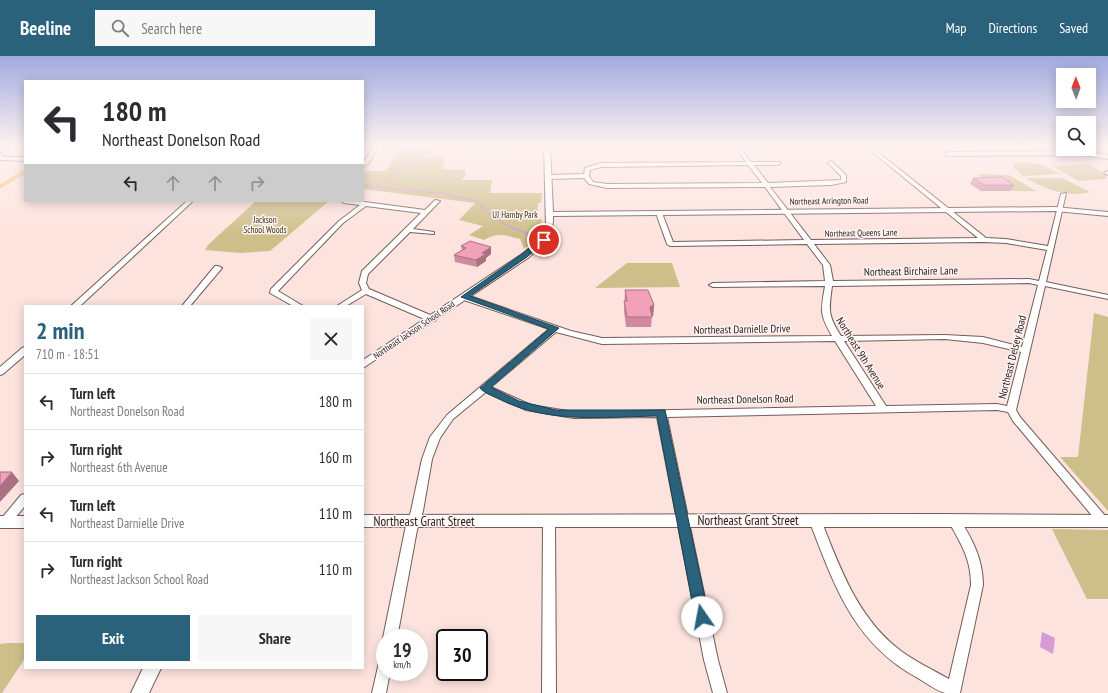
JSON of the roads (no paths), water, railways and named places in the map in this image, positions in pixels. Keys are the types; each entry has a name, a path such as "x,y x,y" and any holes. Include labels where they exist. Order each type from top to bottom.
{"main road":[{"path":"0,187 19,176"}],"street":[{"path":"549,176 586,176 591,183 607,186 831,183 844,181 844,176"},
{"name":"Northeast Jackson School Road","path":"364,364 539,245 549,230 549,176"},
{"path":"759,176 826,265 829,272 830,283"},
{"path":"904,176 984,240"},
{"name":"Northeast Delsey Road","path":"1064,194 1044,283 1011,410 1016,419 1105,521"},
{"path":"432,319 366,291 362,282 365,274 437,201"},
{"path":"76,305 189,202"},
{"path":"351,202 427,212"},
{"path":"297,305 277,296 274,294 274,291 341,222 365,204"},
{"name":"Northeast Arrington Road","path":"550,214 1061,209 1108,214"},
{"name":"Northeast Queens Lane","path":"659,213 670,244 984,240 1006,241 1051,249"},
{"path":"409,230 432,233"},
{"path":"187,305 218,268"},
{"name":"Northeast Birchaire Lane","path":"713,285 1029,281 1108,297"},
{"name":"Northeast 9th Avenue","path":"830,283 824,302 824,312 830,328 883,410"},
{"path":"343,305 366,291"},
{"name":"Northeast Darnielle Drive","path":"464,297 579,337 616,341 958,337 995,342 1026,351"},
{"path":"392,629 427,459 435,437 450,417 555,328"},
{"path":"0,372 24,351"},
{"name":"Northeast Donelson Road","path":"485,388 517,404 556,413 574,414 997,408 1011,410"},
{"path":"661,413 711,660 720,693"},
{"path":"2,522 24,499"},
{"path":"815,520 847,597 862,622 894,655 953,691 977,585 978,572 976,561 969,545 954,520"},
{"name":"Northeast Grant Street","path":"364,521 1105,521"},
{"path":"548,521 549,693"},
{"path":"2,522 24,522"},
{"path":"140,693 152,669"},
{"path":"379,693 381,681"}],"waterway":[{"path":"377,187 392,176"},
{"path":"364,186 439,193 477,201 486,211 506,225 526,233"},
{"path":"526,233 535,236"}],"park label":[{"name":"UJ Hamby Park","path":"515,215"},
{"name":"Jackson School Woods","path":"265,226"}]}
